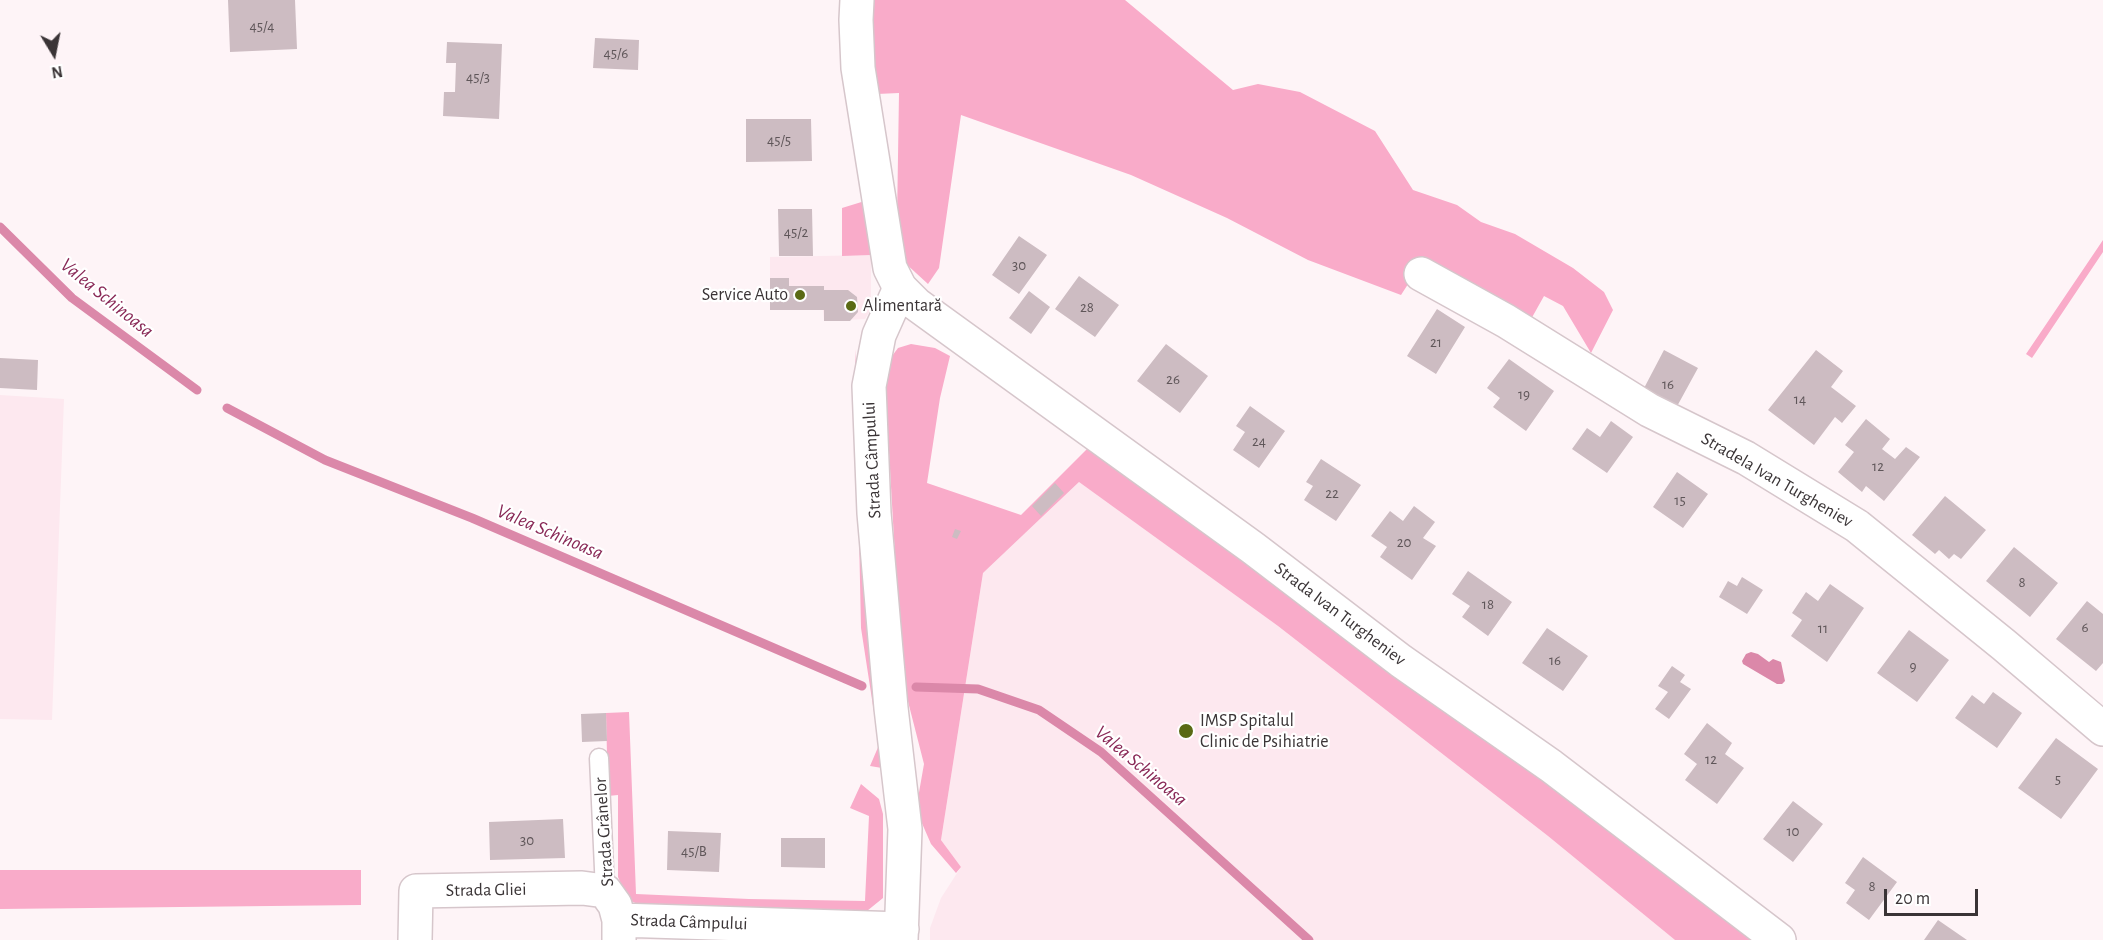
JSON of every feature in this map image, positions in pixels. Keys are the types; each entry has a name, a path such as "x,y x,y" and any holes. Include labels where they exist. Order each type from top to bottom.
{"street":[{"path":"857,0 858,68 890,268 900,288"},
{"name":"Stradela Ivan Turgheniev","path":"1421,274 1506,321 1649,410 1746,458 1857,526 2103,729"},
{"name":"Strada Câmpului","path":"620,930 902,934 905,829 891,708 875,524 869,386 879,335 900,288"},
{"name":"Strada Ivan Turgheniev","path":"900,288 916,304 1252,548 1401,661 1551,766 1779,940"},
{"name":"Strada Gliei","path":"415,940 416,891 582,888 605,891"},
{"name":"Strada Grânelor","path":"605,891 615,905 620,930"}],"lane":[{"name":"Strada Grânelor","path":"599,758 605,891"}],"shaded area":[{"path":"869,0 1125,0 1233,90 1258,84 1300,92 1375,131 1413,190 1457,205 1481,222 1515,234 1573,268 1604,292 1613,310 1591,353 1563,306 1544,296 1530,321 1421,264 1401,295 1308,260 1227,218 1131,175 961,115 939,268 928,284 904,262 897,220 899,93 877,94"},
{"path":"868,200 871,255 842,256 842,208"},
{"path":"2103,240 2103,252 2032,358 2026,354"},
{"path":"871,255 871,309 865,319 824,321 823,310 770,310 770,257"},
{"path":"911,344 935,348 950,356 940,398 927,483 1021,515 1090,446 1262,569 1758,940 1675,940 1548,836 1278,626 1079,482 983,573 941,840 961,867 956,873 931,844 921,821 918,798 924,764 902,678 885,382 889,360 898,348"},
{"path":"855,349 882,768 870,766 879,745 861,628"},
{"path":"0,395 64,399 52,720 0,719"},
{"name":"IMSP Spitalul Clinic de Psihiatrie","path":"1079,482 1278,626 1548,836 1675,940 930,940 930,928 941,898 961,867 941,840 983,573"},
{"path":"1751,652 1769,662 1773,659 1781,662 1785,681 1777,684 1743,664 1742,661 1746,654"},
{"path":"629,712 636,894 865,901 869,816 850,808 861,784 879,799 883,814 883,898 862,915 645,907 628,900 618,877 618,795 608,796 606,713"},
{"path":"0,870 361,870 361,905 0,909"}],"building":[{"path":"228,0 295,0 297,49 230,52"},
{"path":"595,38 639,40 638,70 593,68"},
{"path":"447,42 502,44 499,119 443,116 444,92 455,92 456,63 446,63"},
{"path":"746,119 811,119 812,161 746,162"},
{"path":"778,209 812,209 813,256 779,256"},
{"path":"1019,236 1047,255 1019,294 992,275"},
{"path":"1079,276 1119,305 1095,337 1055,309"},
{"path":"770,278 789,278 789,286 824,286 824,290 848,290 857,297 858,312 850,321 824,321 824,310 770,310"},
{"path":"1029,291 1050,307 1031,334 1009,318"},
{"path":"1437,309 1465,327 1436,374 1407,356"},
{"path":"1166,344 1208,376 1180,413 1137,381"},
{"path":"1664,350 1698,368 1675,410 1642,392"},
{"path":"1816,350 1843,371 1831,387 1856,406 1842,423 1835,417 1814,445 1768,410"},
{"path":"0,358 38,360 37,390 0,388"},
{"path":"1509,359 1554,391 1526,431 1493,407 1500,398 1487,388"},
{"path":"1250,406 1285,431 1259,468 1233,450 1245,432 1236,426"},
{"path":"1866,419 1890,439 1882,449 1895,459 1906,447 1920,457 1884,501 1866,486 1862,492 1838,472 1854,452 1845,445"},
{"path":"1611,421 1633,437 1607,473 1572,449 1587,428 1600,437"},
{"path":"1321,459 1361,485 1336,521 1304,500 1313,486 1306,482"},
{"path":"1677,472 1708,494 1683,528 1653,507"},
{"path":"1055,483 1064,493 1041,516 1032,506"},
{"path":"1945,496 1986,530 1961,559 1954,554 1949,559 1939,550 1935,554 1912,535"},
{"path":"1414,506 1435,522 1423,538 1436,546 1412,580 1380,557 1387,547 1371,536 1390,511 1403,521"},
{"path":"955,529 961,531 957,539 952,537"},
{"path":"2014,547 2058,583 2030,617 1986,581"},
{"path":"1468,571 1512,602 1488,636 1462,617 1470,606 1452,594"},
{"path":"1742,577 1763,590 1747,614 1719,597 1728,581 1737,586"},
{"path":"1830,584 1864,608 1827,662 1791,636 1802,620 1792,613 1806,592 1818,601"},
{"path":"2087,601 2103,614 2103,663 2096,671 2056,639"},
{"path":"1547,628 1588,656 1563,691 1522,663"},
{"path":"1909,630 1949,660 1917,702 1877,673"},
{"path":"1672,666 1685,675 1680,682 1691,689 1669,719 1655,709 1668,692 1658,686"},
{"path":"1993,692 2022,713 1997,748 1955,718 1972,695 1984,704"},
{"path":"606,713 607,741 582,742 581,714"},
{"path":"1707,723 1732,743 1725,754 1744,768 1717,804 1685,780 1697,764 1684,754"},
{"path":"2056,738 2098,769 2061,819 2018,788"},
{"path":"1793,801 1823,824 1793,862 1763,839"},
{"path":"563,819 565,858 490,860 489,822"},
{"path":"668,831 721,833 719,872 667,870"},
{"path":"781,838 825,838 825,868 781,867"},
{"path":"1863,857 1897,882 1869,920 1846,903 1855,890 1845,883"},
{"path":"1938,920 1967,940 1924,940"}],"waterway":[{"name":"Valea Schinoasa","path":"0,227 72,298 197,390"},
{"name":"Valea Schinoasa","path":"227,408 325,460 472,518 862,686"},
{"name":"Valea Schinoasa","path":"916,687 978,689 1039,710 1101,752 1309,940"}],"place":[{"name":"Service Auto","path":"800,295"},
{"name":"Alimentară","path":"851,306"},
{"name":"IMSP Spitalul Clinic de Psihiatrie","path":"1186,731"}]}
